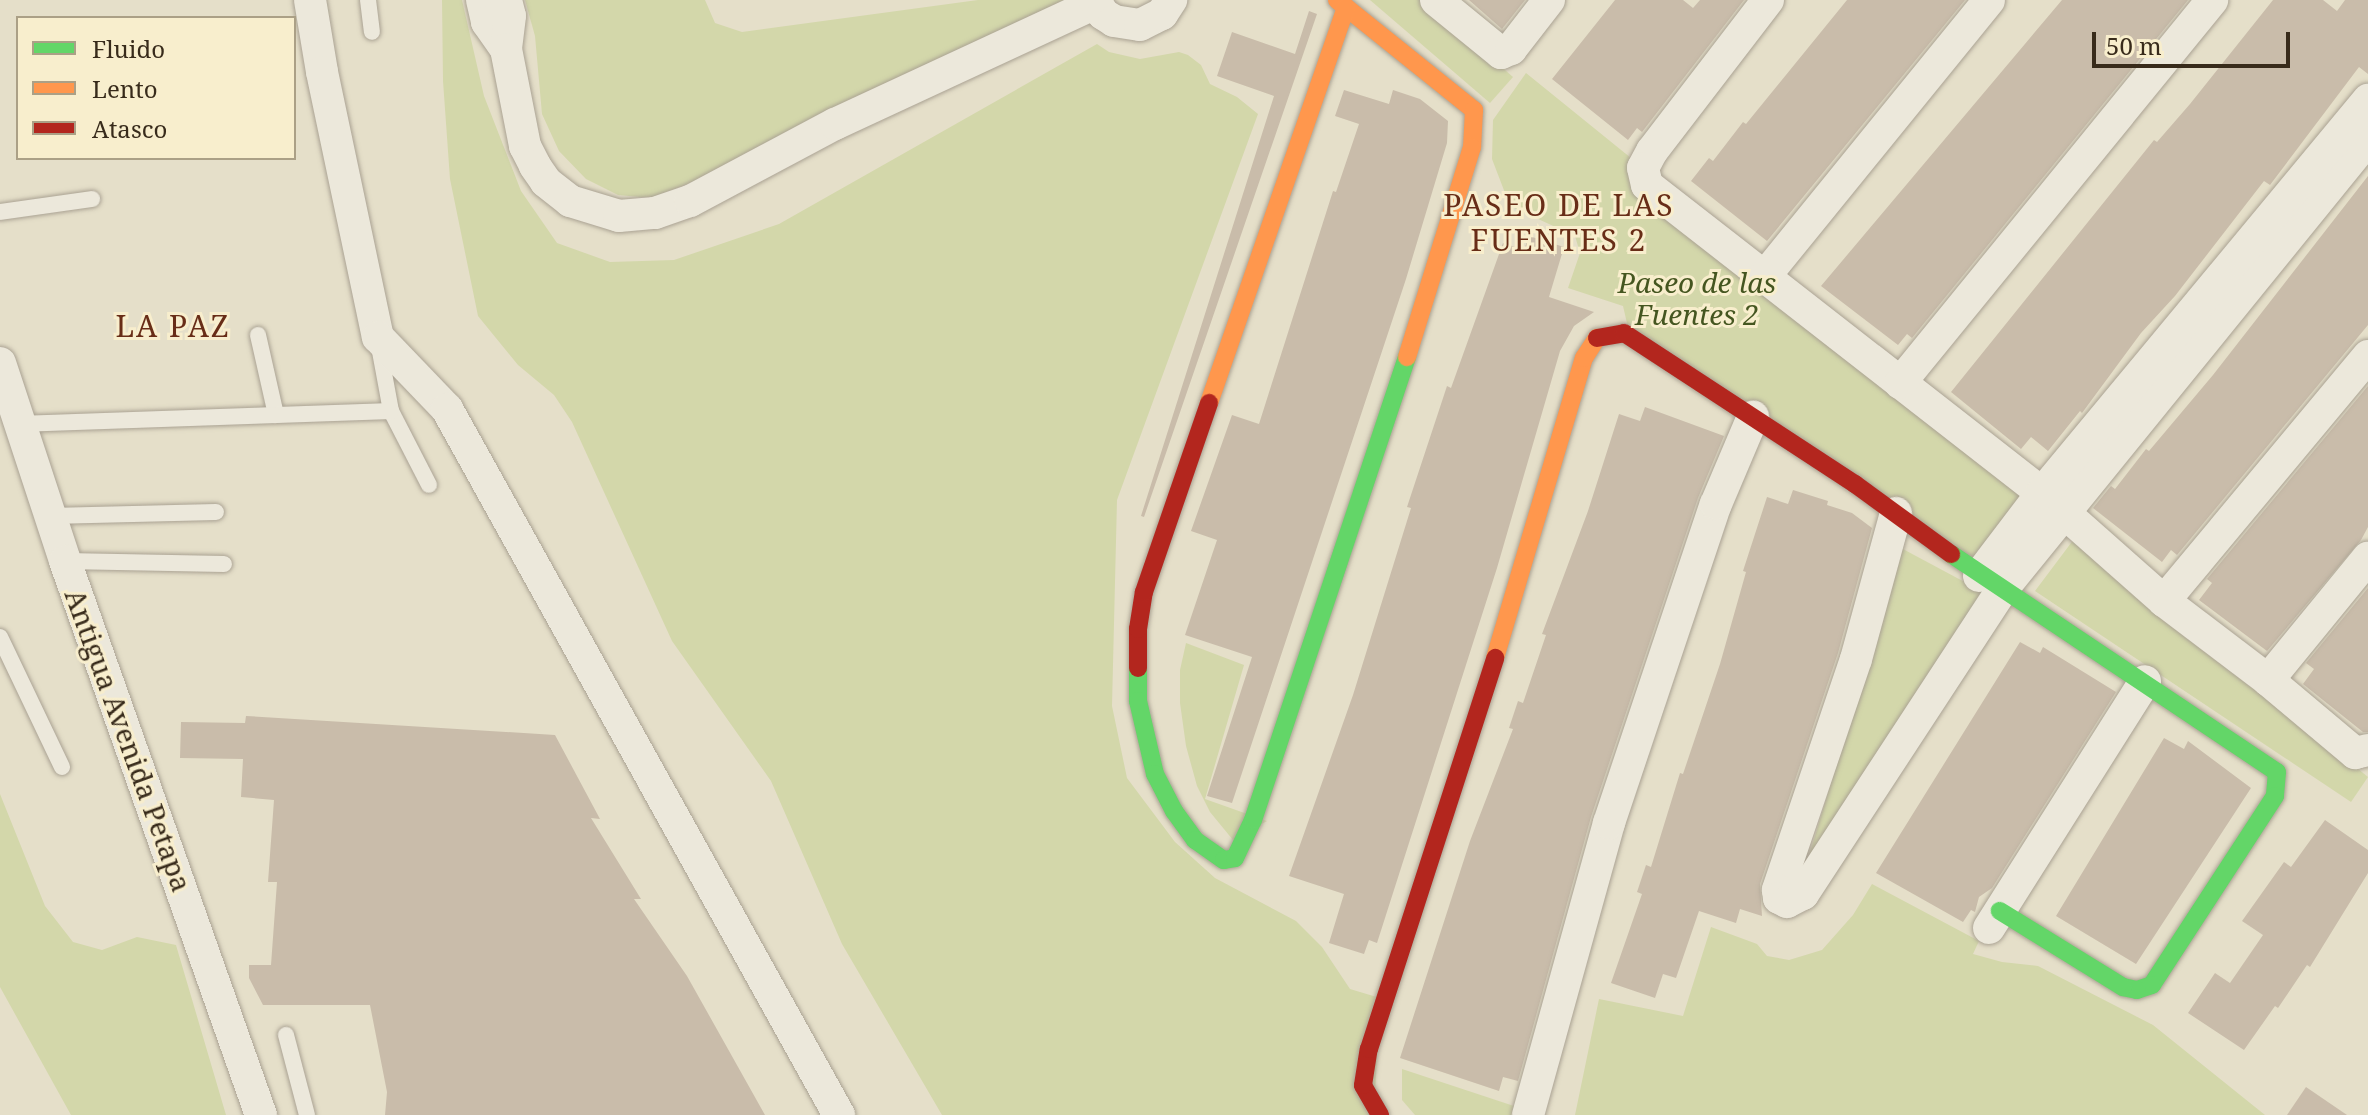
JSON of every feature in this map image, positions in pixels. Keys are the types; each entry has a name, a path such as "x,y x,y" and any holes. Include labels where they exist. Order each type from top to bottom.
{"street":[{"path":"310,0 322,72 378,337 447,409 839,1115"},
{"path":"482,0 487,22 506,49"},
{"path":"506,0 510,16 506,49 525,146 546,182 570,201 619,216 637,216 690,201 835,124 1096,2 1114,21 1140,25 1162,14 1171,0"},
{"path":"1436,0 1501,53 1511,49 1549,0"},
{"path":"1768,0 1652,151 1642,173 1647,185 2053,504 2164,601 2268,680 2355,753 2368,750"},
{"path":"1765,276 1989,0"},
{"path":"1900,383 2212,0"},
{"path":"1342,3 1474,110 1472,147 1426,301 1253,820 1235,858 1224,860 1195,840 1174,811 1155,774 1144,738 1138,701 1138,629 1144,592 1342,3"},
{"path":"1896,513 1856,659 1778,890 1782,900 1793,901 1803,894 1990,583 2368,100"},
{"path":"2053,504 2368,139"},
{"path":"1380,1115 1363,1085 1369,1049 1521,575 1584,358 1595,339 1624,333 1896,513 1990,583 2145,681 2273,767 2279,781 2275,796 2152,985 2137,990 2123,987 1994,920 2145,681"},
{"path":"2164,601 2368,356"},
{"name":"Antigua Avenida Petapa","path":"0,363 65,561 261,1115"},
{"path":"1528,1115 1609,823 1716,504 1753,417"},
{"path":"2268,680 2368,558"}],"lane":[{"path":"368,0 372,32"},
{"path":"0,212 92,199"},
{"path":"258,335 276,415"},
{"path":"378,337 391,411 429,485"},
{"path":"19,424 391,411"},
{"path":"50,516 216,512"},
{"path":"65,561 224,564"},
{"path":"0,637 62,767"},
{"path":"286,1035 307,1115"}],"green space":[{"path":"442,0 462,0 484,96 521,191 557,243 610,262 674,260 779,224 1097,44 1109,52 1140,59 1179,52 1188,55 1201,65 1210,84 1237,97 1258,114 1117,500 1112,706 1127,778 1175,842 1215,878 1296,921 1322,947 1350,989 1380,998 1374,1115 942,1115 842,944 771,781 672,641 572,422 554,395 518,365 478,316 450,179 443,81"},
{"path":"525,0 705,0 715,23 742,32 978,0 1081,0 727,169 651,198 618,195 586,179 559,151 542,114 535,36"},
{"path":"1370,0 1424,0 1513,77 1490,103"},
{"name":"Paseo de las Fuentes 2","path":"1526,73 2041,490 1977,577 1629,332 1623,306 1568,288 1580,253 1575,236 1510,206 1492,159 1493,120"},
{"path":"2074,539 2368,777 2351,802 2035,591"},
{"path":"1901,548 1987,594 1798,893"},
{"path":"1186,643 1244,665 1205,799 1267,821 1233,840 1210,812 1197,786 1186,746 1180,703 1180,670"},
{"path":"0,794 45,906 73,942 102,950 137,937 176,945 226,1115 71,1115 0,987"},
{"path":"1872,884 1979,941 1973,954 2002,962 2038,966 2153,1025 2265,1115 1575,1115 1599,999 1683,1016 1711,927 1757,944 1767,956 1789,960 1822,950 1853,915"},
{"path":"1402,1069 1532,1112 1531,1115 1415,1115 1402,1100"}],"building":[{"path":"1469,0 1525,0 1502,29"},
{"path":"1615,0 1683,0 1693,8 1700,0 1744,0 1642,132 1637,128 1628,140 1552,79"},
{"path":"1847,0 1965,0 1767,241 1691,181 1709,158 1713,161 1743,122 1746,124"},
{"path":"2062,0 2188,0 1912,338 1907,334 1898,345 1821,286"},
{"path":"2273,0 2323,0 2337,11 2345,0 2368,0 2368,74 2359,67 2270,185 2264,181 2175,296 2141,333 2082,413 2080,411 2048,451 2031,437 2021,449 1951,392 2154,140 2157,142 2190,104"},
{"path":"1309,11 1317,14 1144,517 1141,516 1274,96 1217,76 1232,32 1295,54"},
{"path":"1344,90 1389,104 1393,90 1420,99 1448,121 1447,143 1406,279 1232,803 1207,796 1252,657 1185,635 1217,540 1191,531 1232,415 1259,424 1333,191 1336,192 1359,124 1335,116"},
{"path":"2368,176 2368,325 2177,555 2171,550 2162,562 2093,508 2111,486 2115,489 2146,449 2149,451 2213,375"},
{"path":"1529,236 1564,247 1549,297 1594,312 1574,326 1560,351 1497,568 1377,943 1369,940 1364,954 1329,943 1344,894 1289,876 1353,695 1411,508 1407,507 1447,386 1451,388 1503,243 1524,250"},
{"path":"2368,386 2368,527 2361,540 2267,651 2199,600 2212,583 2207,579"},
{"path":"1645,407 1724,436 1698,498 1591,817 1518,1081 1503,1077 1499,1091 1400,1058 1470,841 1513,729 1509,728 1518,701 1523,703 1546,635 1542,634 1588,511 1619,414 1640,421"},
{"path":"1793,490 1828,501 1827,505 1852,513 1872,528 1838,653 1760,884 1762,916 1740,909 1736,923 1699,911 1676,978 1663,974 1655,998 1611,983 1642,894 1637,892 1646,865 1651,867 1680,773 1683,774 1720,664 1746,572 1743,571 1767,497 1788,504"},
{"path":"2368,588 2368,732 2363,732 2303,684 2314,669 2306,663"},
{"path":"2020,642 2040,653 2043,647 2116,692 1992,888 1979,897 1975,912 1971,910 1963,922 1876,873"},
{"path":"246,716 555,735 600,819 591,818 641,899 634,899 687,976 765,1115 385,1115 387,1092 370,1005 263,1005 249,978 249,965 271,965 277,882 268,882 274,800 241,797 243,759 180,758 181,722 245,723"},
{"path":"2164,738 2184,749 2188,741 2251,788 2136,964 2056,916"},
{"path":"2325,820 2368,850 2368,873 2310,967 2307,965 2244,1050 2188,1013 2215,973 2230,983 2263,935 2242,921 2284,862 2291,867"},
{"path":"2306,1087 2347,1115 2287,1115"}],"traffic: fast":[{"path":"1138,668 1138,701 1155,774 1174,811 1195,840 1224,860 1235,858 1253,820 1407,357"},
{"path":"1951,554 2277,772 2275,796 2152,985 2137,990 2123,987 2000,911"}],"traffic: slow":[{"path":"1337,0 1474,110 1472,147 1407,357"},
{"path":"1209,403 1346,7"},
{"path":"1495,658 1584,358 1597,338"}],"traffic: jam":[{"path":"1597,338 1624,333 1855,484 1951,554"},
{"path":"1138,668 1138,629 1144,592 1209,403"},
{"path":"1380,1115 1363,1085 1369,1049 1495,658"}],"district":[{"name":"PASEO DE LAS FUENTES 2","path":"1559,222"},
{"name":"LA PAZ","path":"173,326"}]}
